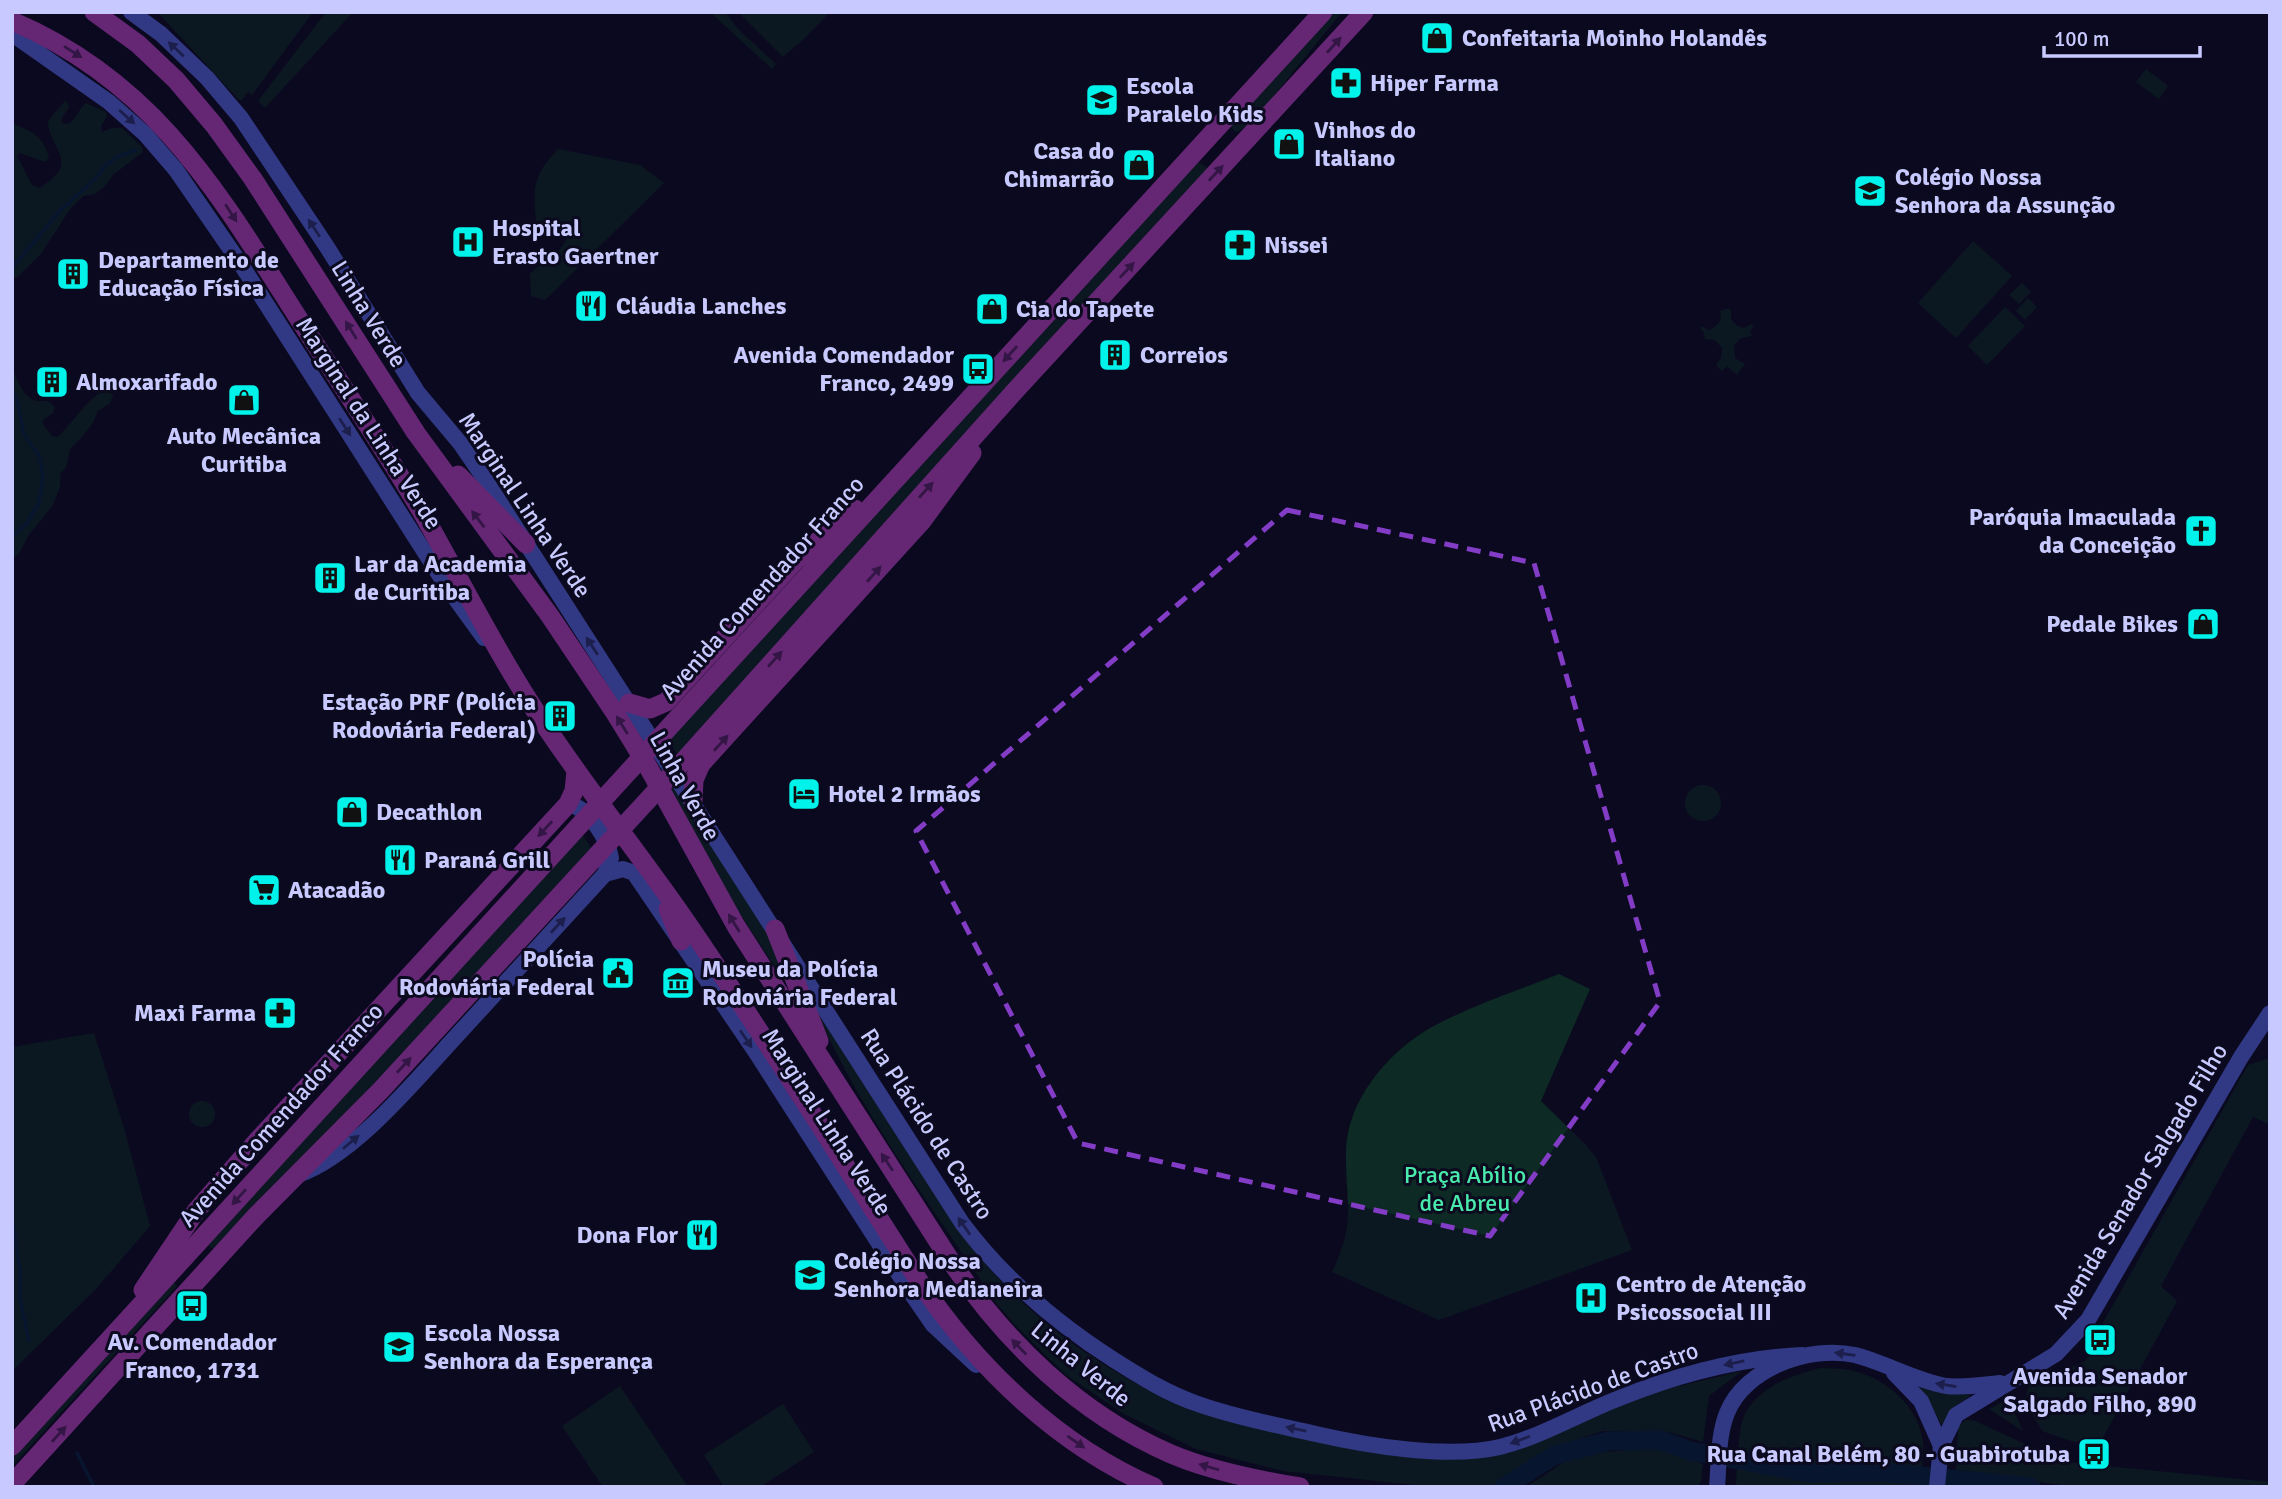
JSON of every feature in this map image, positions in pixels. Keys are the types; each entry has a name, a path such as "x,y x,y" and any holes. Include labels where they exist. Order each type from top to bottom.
{"highway":[{"name":"Linha Verde","path":"94,12 138,44 192,98 214,125 295,242 416,433 545,608 615,713 651,772 723,905 974,1294 1016,1344 1044,1371 1107,1419 1172,1454 1229,1472 1300,1487"},
{"name":"Avenida Comendador Franco","path":"12,1446 1323,12"},
{"name":"Avenida Comendador Franco","path":"12,1484 293,1176 601,865 680,765 1014,392 1364,12"},
{"path":"12,21 69,49 123,88 162,124 201,170 407,488 507,666 576,771 688,924 938,1309 970,1350 1022,1400 1093,1454 1154,1487"},
{"path":"1200,147 1224,145 1254,133"},
{"path":"693,801 694,780 701,764 928,515 1014,392"},
{"path":"416,433 526,544"},
{"path":"629,703 650,709 666,702 810,546 910,464"},
{"path":"122,1326 150,1277 196,1211 282,1113 568,804 574,792 576,771"},
{"path":"654,876 681,941"},
{"path":"775,929 837,1084"},
{"path":"237,1165 262,1154 318,1111"}],"main road":[{"name":"Marginal Linha Verde","path":"131,12 161,34 198,69 241,118 327,247 418,393 477,466 693,801"},
{"name":"Marginal da Linha Verde","path":"12,34 109,102 145,134 176,170 249,278 453,597 507,666"},
{"name":"Rua Plácido de Castro","path":"693,801 962,1223 983,1250 1071,1332 1142,1378 1187,1400 1250,1420 1357,1443 1418,1449 1473,1450 1513,1443 1629,1394 1689,1374 1750,1360 1802,1355"},
{"path":"568,804 580,808 606,841 611,858 601,865"},
{"name":"Marginal Linha Verde","path":"601,865 634,873 933,1325 965,1355 1022,1400"},
{"name":"Avenida Senador Salgado Filho","path":"1717,1487 1722,1433 1730,1407 1741,1392 1771,1368 1802,1355 1845,1353 1948,1386 2007,1382 2056,1354 2088,1320 2241,1057 2270,1013"},
{"path":"1887,1368 1921,1401 1941,1446"},
{"path":"1937,1487 1941,1446 1956,1415 2007,1382"}],"highlighted area":[{"path":"1287,510 1534,563 1660,1002 1490,1236 1078,1143 916,831"}],"green space":[{"path":"155,12 313,12 252,95 248,92 239,100"},
{"path":"326,12 353,12 265,108 258,101"},
{"path":"710,12 725,12 739,30 776,64 772,69"},
{"path":"738,12 830,12 783,57"},
{"path":"1333,12 1342,12 1249,126 1236,132 1230,126"},
{"path":"2146,69 2168,86 2159,99 2136,82"},
{"path":"65,101 69,107 62,123 70,122 86,103 106,112 107,116 101,126 102,132 122,128 141,146 143,152 114,174 95,194 83,196 70,209 41,254 12,279 12,123 36,135 46,149 49,157 46,162 20,153 17,156 32,185 39,188 59,171 60,156 48,121"},
{"path":"558,149 640,165 664,183 545,300 531,296 530,274 560,249 570,225 556,223 538,234 534,198 542,169"},
{"path":"1197,161 1209,169 677,754 667,739"},
{"path":"1973,241 2012,276 1956,338 1918,303"},
{"path":"2022,283 2031,292 2019,304 2009,295"},
{"path":"2028,298 2037,307 2025,320 2016,311"},
{"path":"2005,307 2025,326 1987,365 1968,346"},
{"path":"1729,308 1731,319 1737,326 1754,326 1750,331 1752,336 1741,338 1734,345 1735,358 1745,364 1737,375 1727,366 1722,371 1716,365 1721,358 1722,348 1715,340 1705,339 1700,328 1702,326 1709,330 1715,327 1720,320 1720,311"},
{"path":"12,369 27,395 37,401 49,402 55,408 53,413 43,420 52,436 58,437 102,392 108,389 113,396 110,403 98,411 93,423 70,449 66,467 60,474 60,487 53,505 28,536 19,554 12,559"},
{"path":"676,783 765,921 802,1008 733,903 670,791"},
{"path":"1703,785 1715,791 1721,803 1715,815 1703,821 1691,815 1685,803 1691,791"},
{"path":"582,834 591,848 383,1074 213,1249 204,1242"},
{"name":"Praça Abílio de Abreu","path":"1559,974 1590,989 1541,1101 1596,1157 1632,1250 1439,1320 1332,1272 1340,1254 1347,1225 1348,1132 1353,1114 1372,1080 1399,1051 1430,1028 1477,1006"},
{"path":"810,997 943,1208 981,1259 1024,1304 1073,1344 1126,1378 1181,1405 1467,1457 1659,1391 1742,1371 1709,1396 1703,1442 1665,1431 1603,1431 1556,1446 1502,1487 1434,1487 1283,1471 1196,1449 1124,1414 1065,1374 1015,1325 995,1301 871,1115 828,1037"},
{"path":"94,1033 124,1128 150,1226 96,1289 12,1371 12,1047"},
{"path":"2270,1058 2270,1125 2253,1117 2161,1286 2177,1301 2099,1445 2074,1442 2042,1431 2027,1402 2030,1385 2085,1361 2092,1352 2100,1328 2248,1065"},
{"path":"202,1101 211,1105 215,1114 211,1123 202,1127 193,1123 189,1114 193,1105"},
{"path":"171,1279 177,1286 12,1466 12,1456"},
{"path":"1821,1368 1846,1369 1866,1375 1889,1388 1908,1406 1920,1429 1923,1442 1919,1487 1736,1487 1740,1430 1750,1406 1777,1384"},
{"path":"1915,1384 1969,1393 1969,1397 1953,1407 1945,1424 1941,1424 1930,1403"},
{"path":"620,1386 688,1487 603,1487 562,1426"},
{"path":"2008,1399 2023,1431 1989,1409"},
{"path":"783,1404 814,1452 760,1487 724,1487 704,1455"},
{"path":"1965,1420 1973,1420 2064,1462 2270,1482 2270,1487 2075,1487 1956,1470 1958,1427"},
{"path":"1656,1448 1703,1464 1698,1487 1526,1487 1576,1454"}],"waterway":[{"path":"12,268 60,211 96,178 107,164 136,150"},
{"path":"12,389 16,396 24,435 39,455 43,476 39,503 27,523 12,537"},
{"path":"12,1217 20,1271 20,1298 29,1341"},
{"path":"1504,1487 1555,1455 1608,1441 1661,1440 1690,1451 1810,1473 1881,1472 2031,1487"},
{"path":"77,1453 94,1487"}],"place":[{"name":"Confeitaria Moinho Holandês","path":"1437,38"},
{"name":"Hiper Farma","path":"1346,83"},
{"name":"Escola Paralelo Kids","path":"1102,100"},
{"name":"Vinhos do Italiano","path":"1289,144"},
{"name":"Casa do Chimarrão","path":"1139,165"},
{"name":"Colégio Nossa Senhora da Assunção","path":"1870,191"},
{"name":"Hospital Erasto Gaertner","path":"468,242"},
{"name":"Nissei","path":"1240,245"},
{"name":"Departamento de Educação Física","path":"73,274"},
{"name":"Cláudia Lanches","path":"591,306"},
{"name":"Cia do Tapete","path":"992,309"},
{"name":"Correios","path":"1115,355"},
{"name":"Avenida Comendador Franco, 2499","path":"978,369"},
{"name":"Almoxarifado","path":"52,382"},
{"name":"Auto Mecânica Curitiba","path":"244,400"},
{"name":"Paróquia Imaculada da Conceição","path":"2201,531"},
{"name":"Lar da Academia de Curitiba","path":"330,578"},
{"name":"Pedale Bikes","path":"2203,624"},
{"name":"Estação PRF (Polícia Rodoviária Federal)","path":"560,716"},
{"name":"Hotel 2 Irmãos","path":"804,794"},
{"name":"Decathlon","path":"352,812"},
{"name":"Paraná Grill","path":"400,860"},
{"name":"Atacadão","path":"264,890"},
{"name":"Polícia Rodoviária Federal","path":"618,973"},
{"name":"Museu da Polícia Rodoviária Federal","path":"678,983"},
{"name":"Maxi Farma","path":"280,1013"},
{"name":"Dona Flor","path":"702,1235"},
{"name":"Colégio Nossa Senhora Medianeira","path":"810,1275"},
{"name":"Centro de Atenção Psicossocial III","path":"1591,1298"},
{"name":"Av. Comendador Franco, 1731","path":"192,1306"},
{"name":"Avenida Senador Salgado Filho, 890","path":"2100,1340"},
{"name":"Escola Nossa Senhora da Esperança","path":"399,1347"},
{"name":"Rua Canal Belém, 80 - Guabirotuba","path":"2094,1454"}]}
